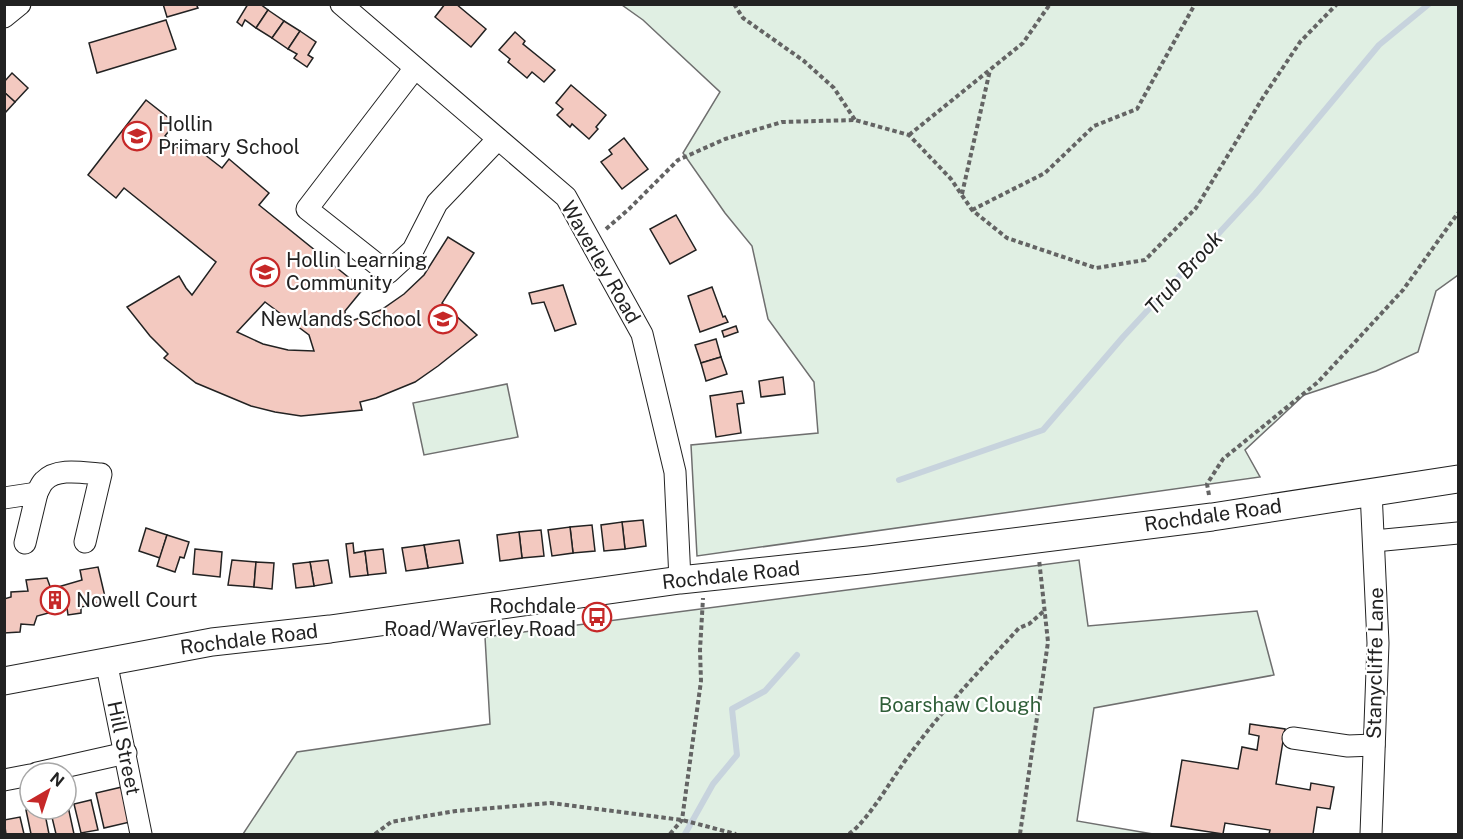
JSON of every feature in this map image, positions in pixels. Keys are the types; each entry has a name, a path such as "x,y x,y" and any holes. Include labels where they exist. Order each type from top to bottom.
{"main road":[{"name":"Rochdale Road","path":"4,681 212,642 330,629 692,580 1212,517 1458,479"}],"street":[{"path":"4,17 20,4"},
{"name":"Waverley Road","path":"341,4 566,197 642,334 675,472 692,580"},
{"path":"415,68 307,209 388,273 413,250 437,203 498,139"},
{"path":"25,543 37,493 44,481 53,475 72,472 101,474 86,542"},
{"name":"Stanycliffe Lane","path":"1371,491 1378,643 1371,834"},
{"path":"4,498 37,493"},
{"path":"1374,541 1458,533"},
{"name":"Hill Street","path":"106,661 141,834"},
{"path":"1293,738 1348,746 1374,745"},
{"path":"78,764 126,753"}],"path":[{"path":"734,4 743,18 804,61 834,88 855,120"},
{"path":"909,135 1023,43 1050,4"},
{"path":"972,210 1045,173 1094,126 1137,109 1195,4"},
{"path":"590,240 615,222 678,160 725,139 782,122 855,120 909,135 951,179 972,210 1007,238 1096,268 1145,260 1196,208 1262,99 1300,42 1337,4"},
{"path":"962,195 991,69"},
{"path":"1207,484 1223,459 1318,382 1333,366 1403,290 1458,213"},
{"path":"1020,834 1048,642 1036,539"},
{"path":"670,834 683,820 701,681 692,580"},
{"path":"849,834 862,822 911,753 957,695 1019,628 1029,624 1044,611"},
{"path":"375,834 391,822 456,811 551,803 683,820 736,834"}],"green space":[{"path":"622,5 1458,5 1458,275 1436,291 1418,352 1376,371 1304,395 1245,450 1260,477 697,556 691,445 818,433 814,382 768,319 752,246 725,213 683,153 720,92 643,20"},
{"path":"507,384 518,437 424,455 413,403"},
{"name":"Boarshaw Clough","path":"1079,560 1088,626 1257,611 1274,675 1094,708 1077,821 1153,834 243,834 297,752 490,724 485,637"}],"building":[{"path":"163,4 196,4 198,8 167,17"},
{"path":"248,4 260,4 268,10 256,28 245,20 242,26 237,22"},
{"path":"445,4 456,4 486,29 471,47 435,17"},
{"path":"268,10 284,21 272,38 256,28"},
{"path":"166,20 176,49 97,73 89,43"},
{"path":"284,21 300,31 288,49 272,38"},
{"path":"300,31 316,42 308,55 313,58 307,67 294,58 297,54 288,49"},
{"path":"515,32 525,41 523,44 555,70 544,82 532,72 527,78 508,62 510,59 499,50"},
{"path":"12,73 28,88 15,102 4,92 4,82"},
{"path":"571,85 606,115 589,139 557,115 563,109 556,103"},
{"path":"4,92 15,102 4,114"},
{"path":"146,100 175,123 165,136 179,149 186,140 222,168 229,159 269,193 259,205 363,289 345,311 346,323 381,310 404,294 424,275 448,237 474,253 442,303 477,335 415,382 360,402 362,410 301,416 251,406 196,383 164,358 168,354 127,307 179,276 192,295 216,262 124,188 116,198 88,175","holes":["265,302 309,335 314,351 288,350 263,344 237,332"]},
{"path":"624,138 648,169 622,189 601,162 612,154 609,150"},
{"path":"676,215 696,250 670,264 650,229"},
{"path":"563,285 576,324 555,331 544,302 532,304 529,293"},
{"path":"712,287 723,317 725,316 728,322 700,332 688,296"},
{"path":"736,326 738,332 724,337 722,331"},
{"path":"716,339 721,357 701,363 695,345"},
{"path":"721,357 727,374 706,381 701,363"},
{"path":"783,377 785,394 761,397 759,381"},
{"path":"742,391 744,403 737,404 741,433 716,437 710,396"},
{"path":"643,520 646,546 625,549 622,522"},
{"path":"622,522 625,549 604,551 601,525"},
{"path":"592,525 595,551 573,553 570,527"},
{"path":"570,527 573,553 552,556 548,530"},
{"path":"146,528 167,535 160,558 139,551"},
{"path":"541,530 544,556 522,558 519,532"},
{"path":"519,532 522,558 500,561 497,535"},
{"path":"167,535 189,542 184,558 180,557 175,572 157,566"},
{"path":"459,540 463,563 428,568 424,545"},
{"path":"353,543 354,553 365,551 368,575 350,577 346,544"},
{"path":"424,545 428,568 406,571 402,548"},
{"path":"195,549 222,552 220,577 193,574"},
{"path":"383,549 386,573 368,575 365,551"},
{"path":"232,560 256,562 254,587 228,585"},
{"path":"328,560 332,583 314,586 310,562"},
{"path":"256,562 274,563 272,589 254,587"},
{"path":"310,562 314,586 296,588 293,564"},
{"name":"Nowell Court","path":"98,567 106,601 81,607 81,613 68,615 67,608 37,616 34,625 21,624 20,632 4,633 4,599 11,597 11,592 28,591 26,580 47,578 51,589 82,580 80,570"},
{"path":"1250,724 1285,729 1276,784 1310,790 1311,783 1334,787 1330,809 1317,807 1313,834 1269,834 1270,830 1225,823 1223,834 1171,826 1182,760 1238,769 1242,747 1257,750 1259,736 1249,734"},
{"path":"122,787 130,822 104,828 96,793"},
{"path":"91,800 98,830 81,833 78,803"},
{"path":"18,817 24,834 6,834 4,820"},
{"path":"28,821 46,821 49,834 31,834"},
{"path":"53,821 71,821 74,834 56,834"}],"waterway":[{"name":"Trub Brook","path":"899,480 1043,430 1123,337 1255,194 1379,45 1429,4"},
{"name":"Trub Brook","path":"685,834 713,784 737,755 732,709 765,691 797,655"}],"place":[{"name":"Hollin Primary School","path":"137,136"},
{"name":"Hollin Learning Community","path":"265,272"},
{"name":"Newlands School","path":"443,319"},
{"name":"Nowell Court","path":"55,600"},
{"name":"Rochdale Road/Waverley Road","path":"597,617"}]}
